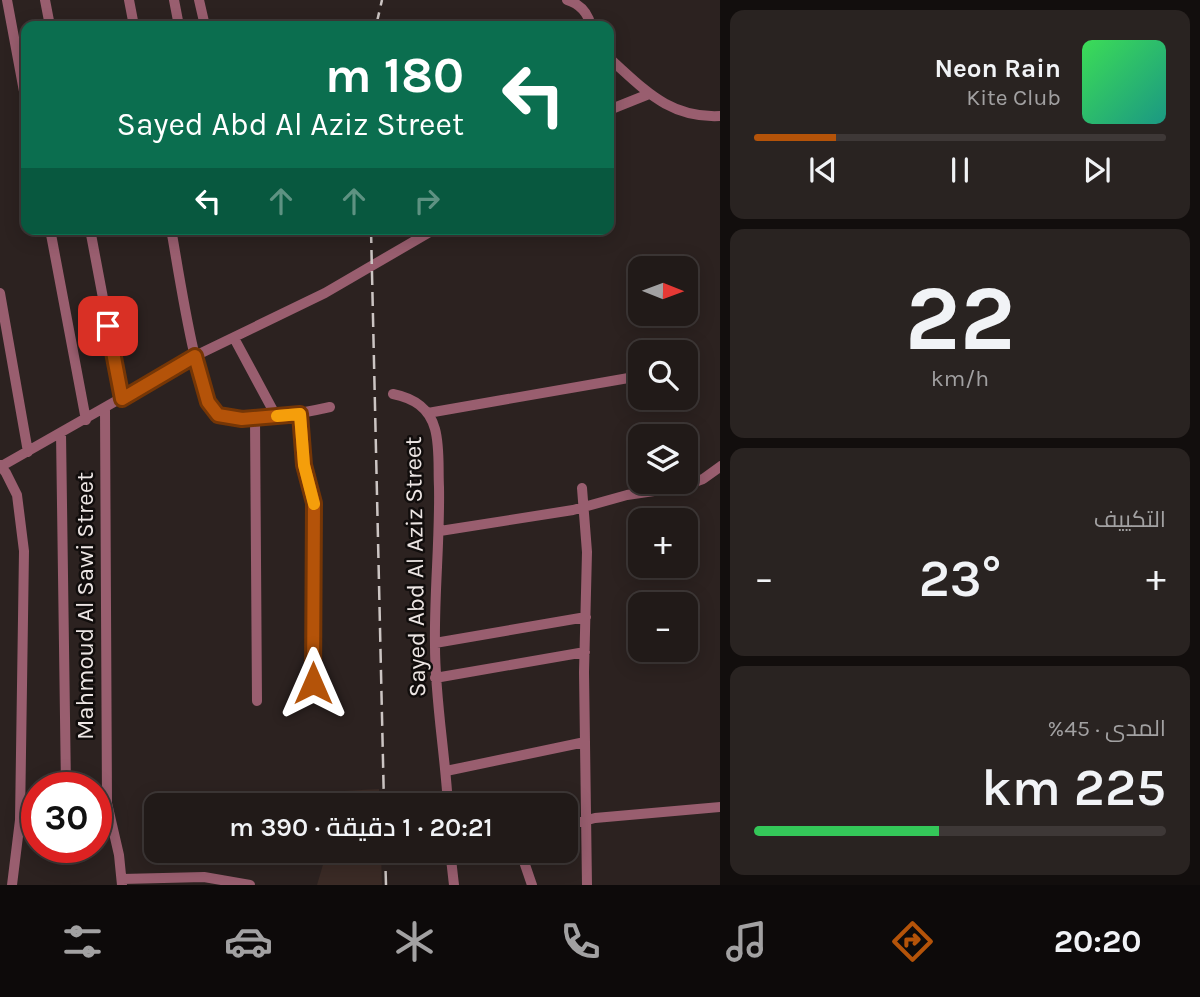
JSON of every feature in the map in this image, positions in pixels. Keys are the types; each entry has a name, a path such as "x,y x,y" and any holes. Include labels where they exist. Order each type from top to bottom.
{"street":[{"path":"6,0 21,76"},
{"path":"45,0 49,21"},
{"path":"129,0 133,21"},
{"path":"174,0 178,21"},
{"path":"200,0 204,21"},
{"path":"567,0 579,4 590,21"},
{"path":"614,62 649,93 676,110 696,116 720,116"},
{"path":"614,108 649,93"},
{"path":"51,235 86,420"},
{"path":"91,235 122,399"},
{"path":"173,235 198,373 212,410 226,418 255,418 300,414 330,407"},
{"path":"12,885 20,820 24,551 17,495 0,464 28,452 105,410 195,356 326,293 425,235"},
{"path":"0,293 28,452"},
{"path":"234,338 276,416"},
{"path":"428,413 628,378"},
{"name":"Sayed Abd Al Aziz Street","path":"393,394 407,396 419,403 435,427 440,531 435,678 447,793"},
{"name":"Mahmoud Al Sawi Street","path":"105,410 107,772"},
{"path":"300,414 304,465 314,503 313,683"},
{"path":"255,418 257,702"},
{"path":"61,433 66,772"},
{"path":"440,531 584,507 627,495 692,484 720,466"},
{"path":"582,488 587,552 587,885"},
{"path":"435,643 586,617"},
{"path":"435,678 585,652"},
{"path":"446,771 585,742"},
{"path":"578,822 595,818 720,807"},
{"name":"Mahmoud Al Sawi Street","path":"112,827 122,882"},
{"path":"16,859 18,885"},
{"path":"451,863 454,885"},
{"path":"524,863 532,885"},
{"path":"122,882 213,877 243,884"}],"shaded area":[{"path":"379,789 379,793 343,793"},
{"path":"323,863 381,863 382,885 317,885"}],"railway":[{"path":"377,21 382,0"},
{"path":"371,235 384,793"},
{"path":"385,863 386,885"}],"slow traffic":[{"path":"277,416 300,414 304,465 314,504"}],"route":[{"path":"108,326 122,399 195,356 208,402 218,415 242,419 300,414 304,465 314,503 313,683"}]}
